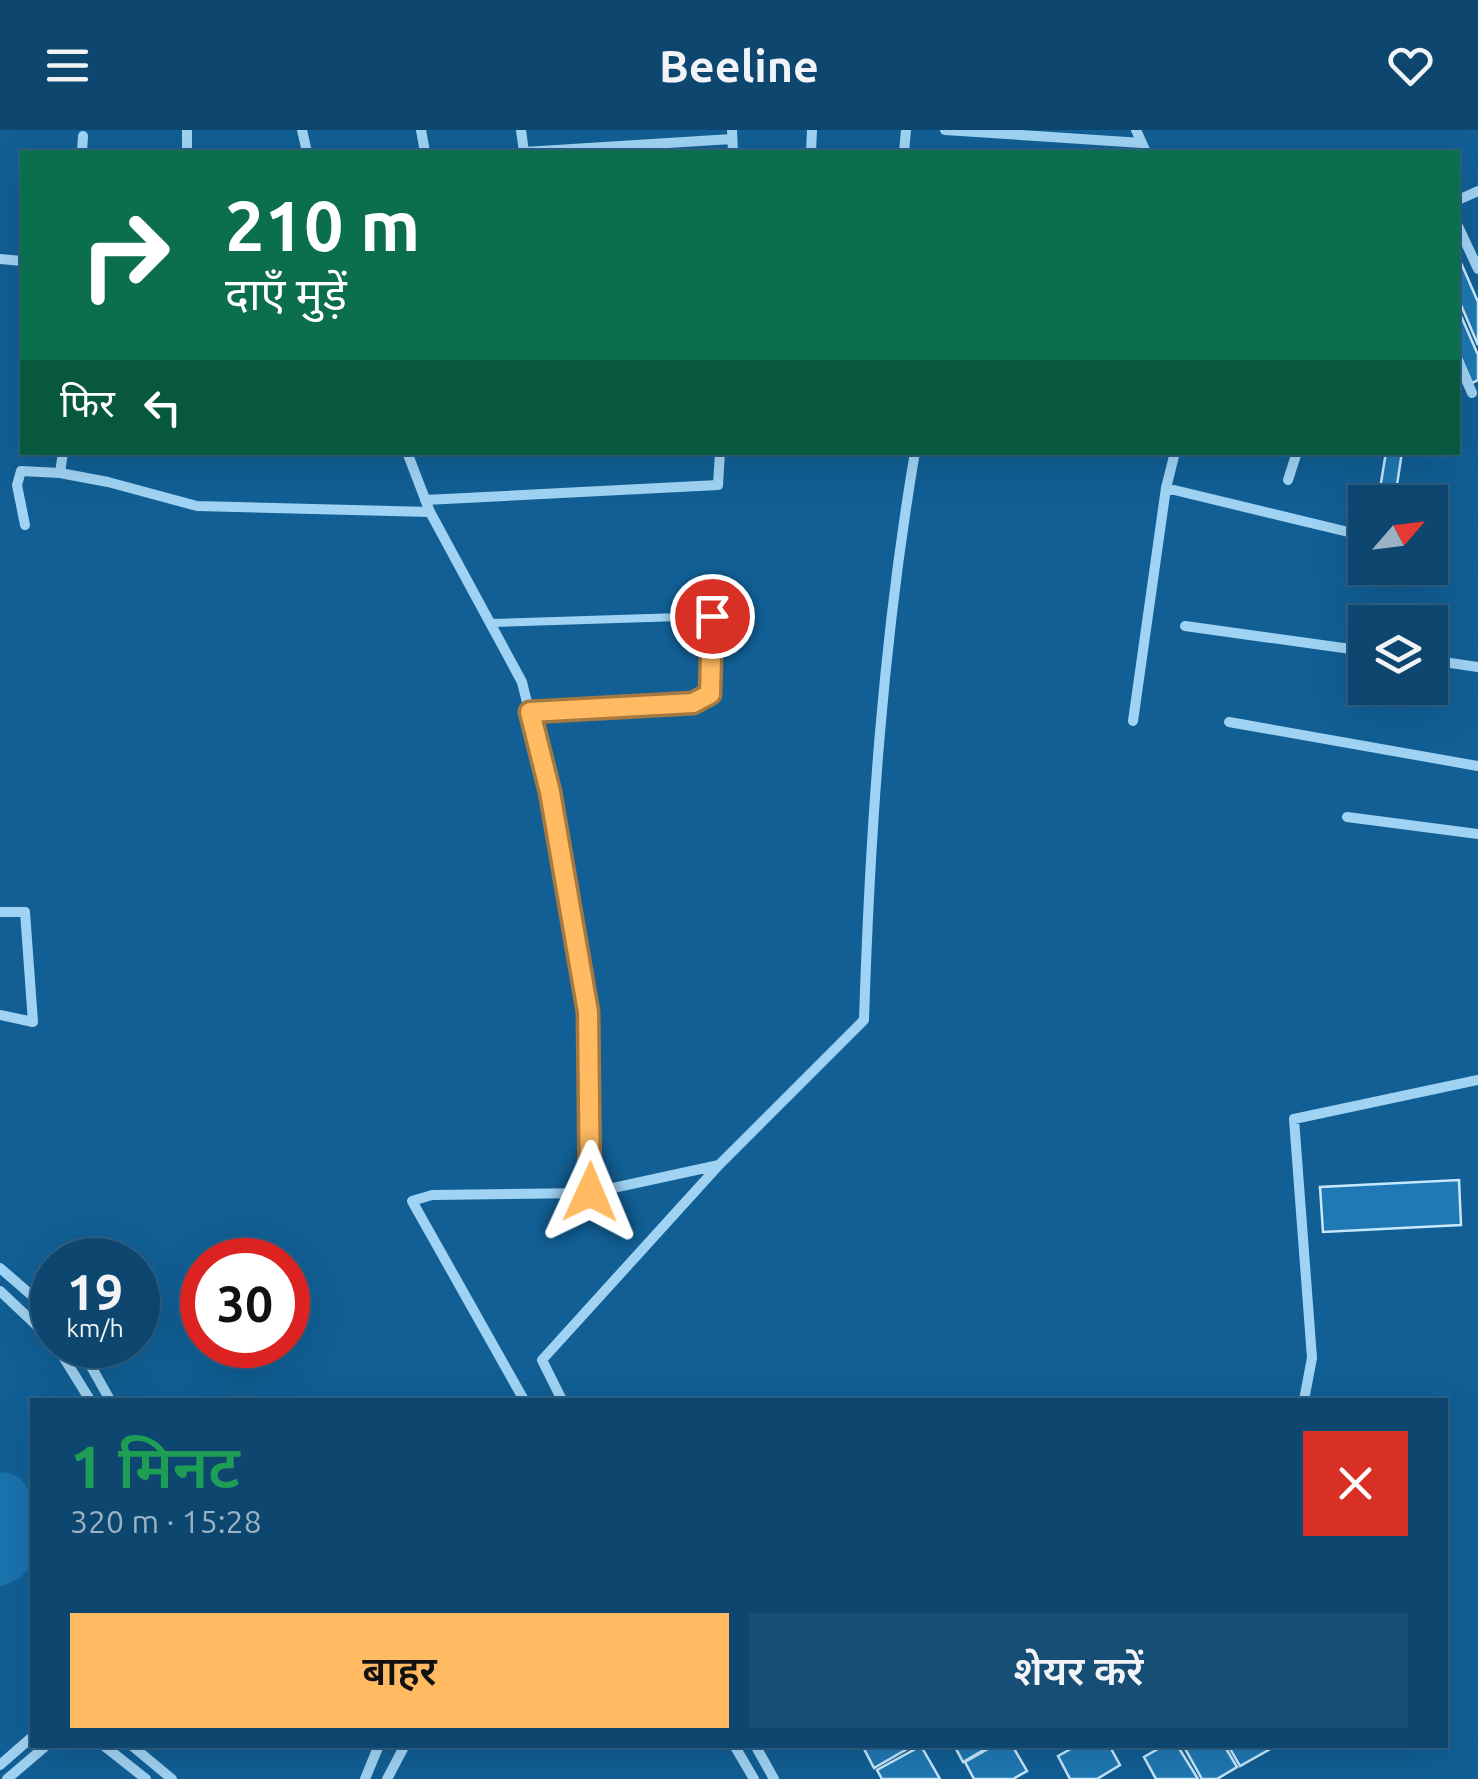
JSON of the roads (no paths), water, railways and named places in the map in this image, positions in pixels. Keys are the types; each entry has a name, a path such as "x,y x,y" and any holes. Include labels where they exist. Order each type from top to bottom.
{"street":[{"path":"945,130 1144,148 1136,130"},
{"path":"547,150 732,134"},
{"path":"82,150 83,136"},
{"path":"1460,230 1478,269"},
{"path":"1460,365 1475,394"},
{"path":"60,473 62,455"},
{"path":"408,455 427,506 522,682 550,792 588,1012 590,1192"},
{"path":"25,526 17,486 21,471 60,473 197,506 427,506 718,485 720,455"},
{"path":"561,1398 542,1360 719,1165 864,1020 868,877 896,566 914,455"},
{"path":"1133,721 1166,488 1174,455"},
{"path":"1288,480 1296,455"},
{"path":"1166,488 1348,532"},
{"path":"1185,626 1348,649"},
{"path":"1448,663 1478,667"},
{"path":"1229,722 1478,766"},
{"path":"1348,816 1478,834"},
{"path":"0,912 24,912 33,1022 0,1016"},
{"path":"1304,1398 1312,1358 1294,1118 1478,1080"},
{"path":"523,1398 412,1201 432,1195 590,1192 719,1165"},
{"path":"0,1268 30,1294"},
{"path":"0,1290 30,1319"},
{"path":"70,1368 89,1398"},
{"path":"91,1368 109,1398"},
{"path":"0,1764 30,1739"},
{"path":"8,1779 44,1748"},
{"path":"108,1748 146,1779"},
{"path":"135,1748 172,1779"},
{"path":"365,1779 378,1748"},
{"path":"387,1779 403,1748"},
{"path":"736,1748 754,1779"},
{"path":"757,1748 774,1779"}],"lane":[{"path":"491,623 712,616 710,694 693,703 530,712"}]}
